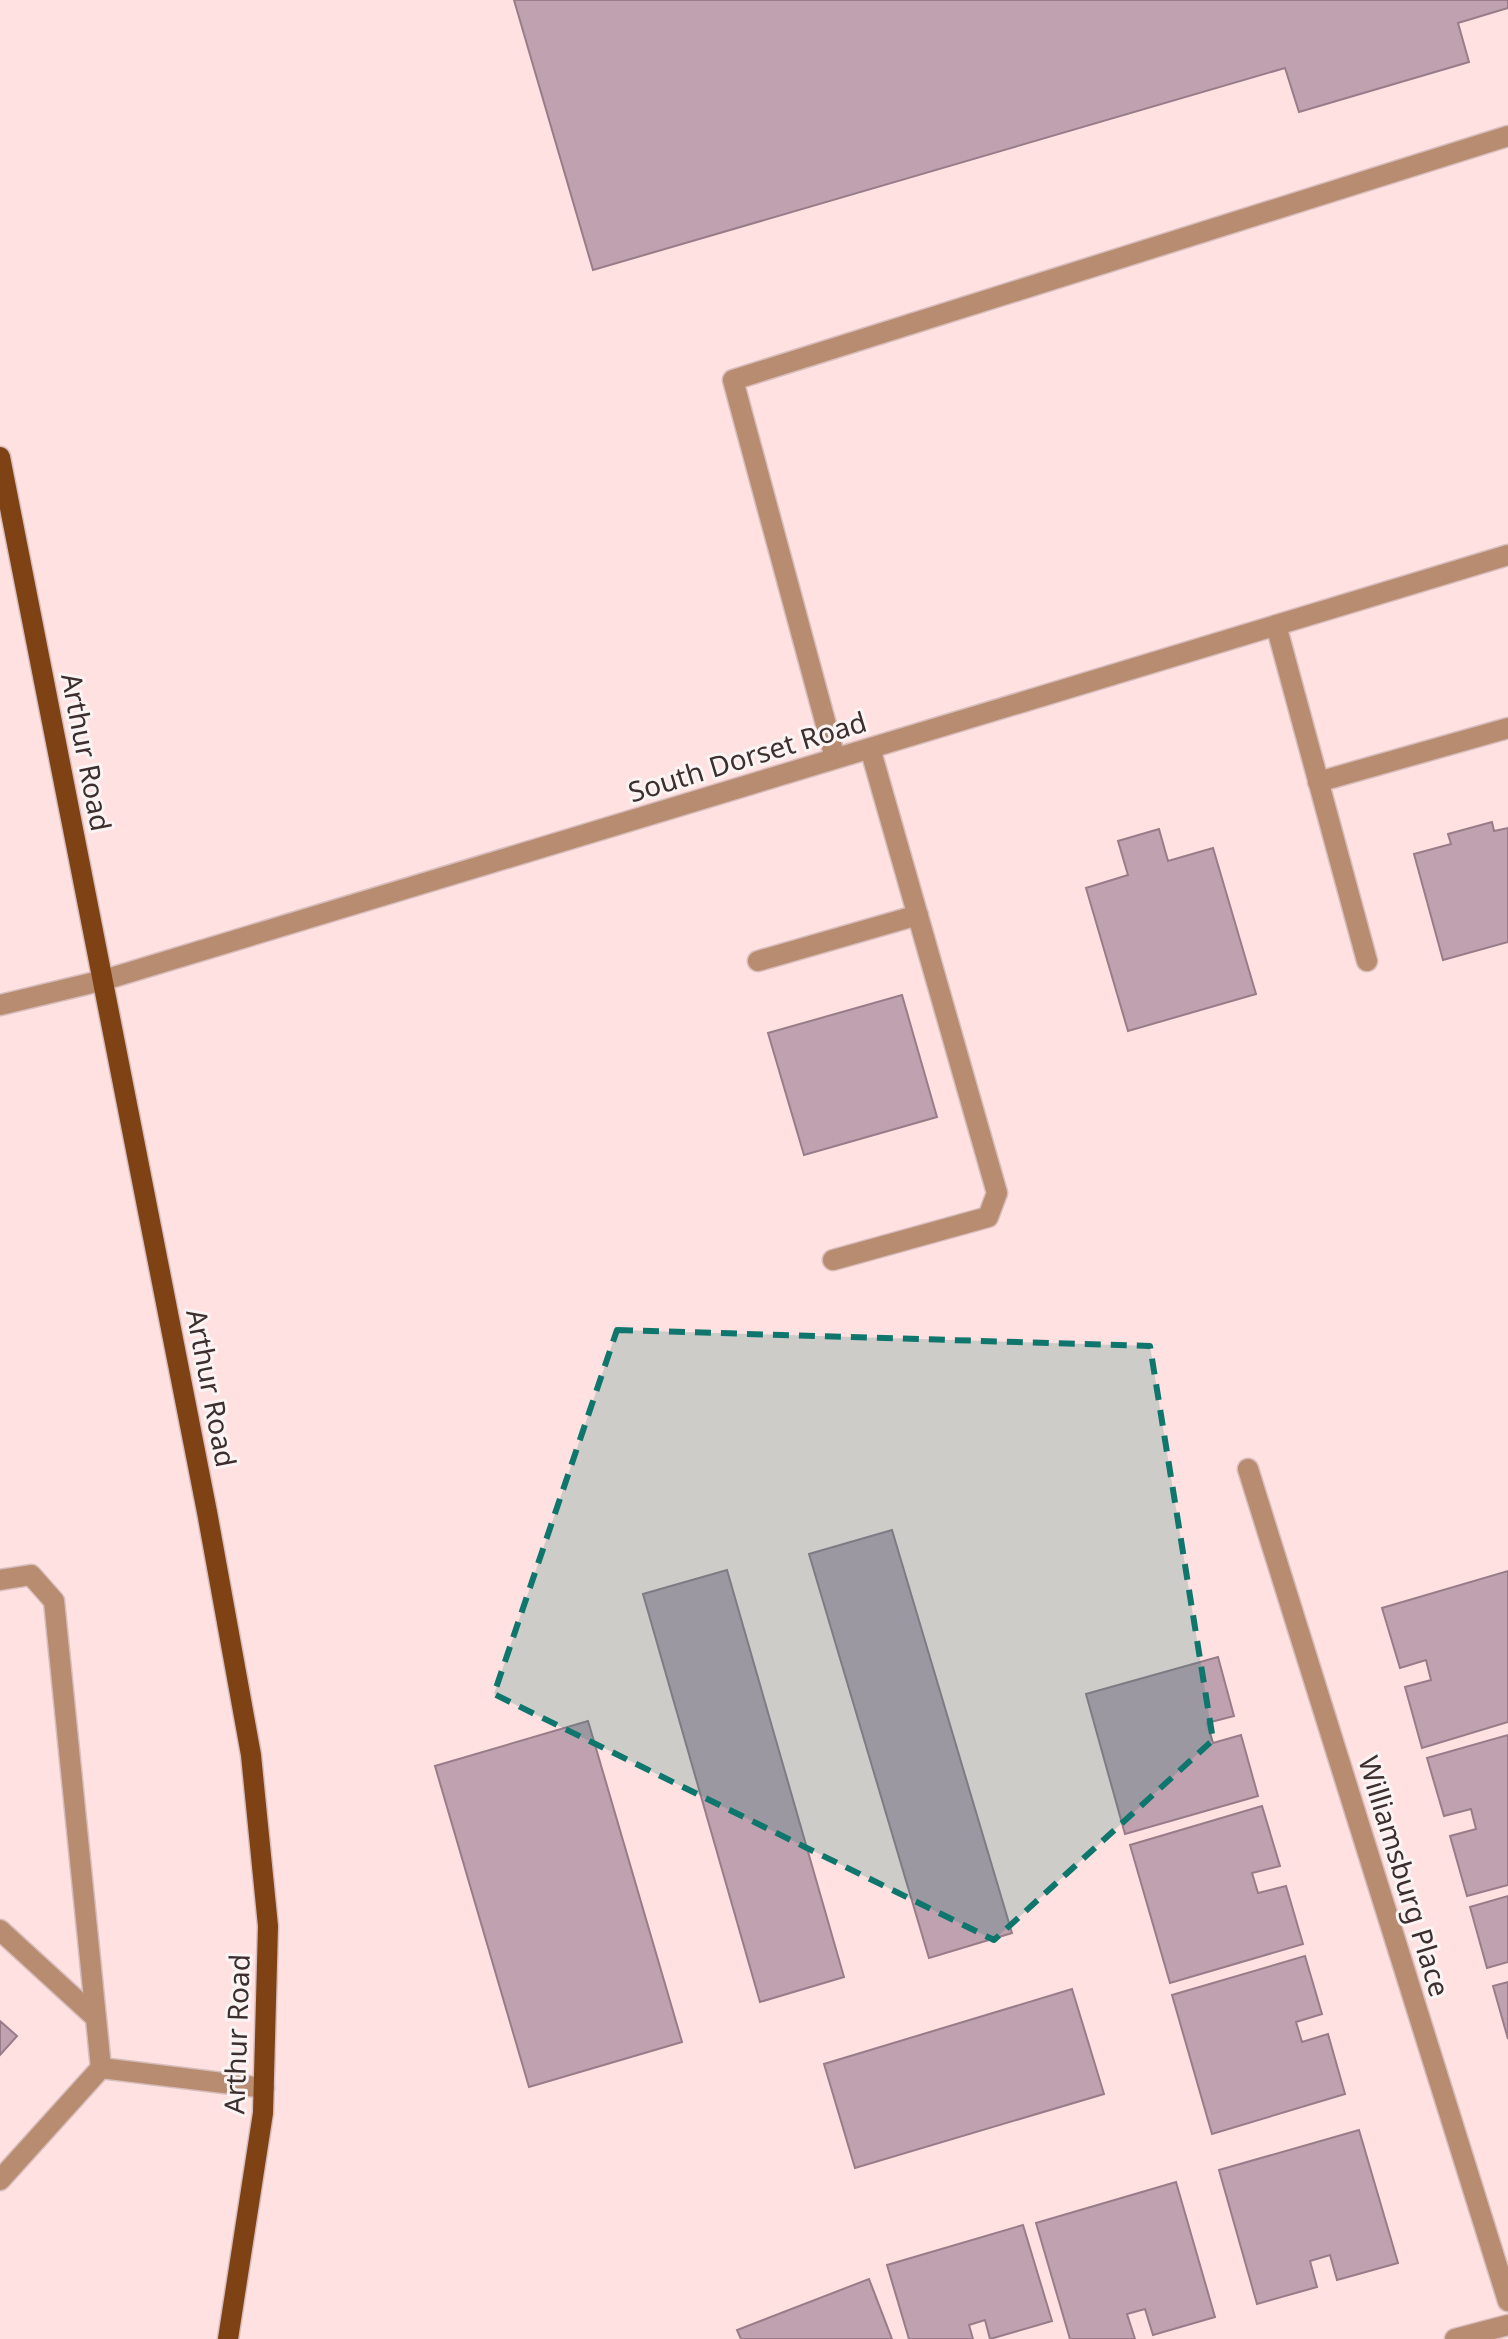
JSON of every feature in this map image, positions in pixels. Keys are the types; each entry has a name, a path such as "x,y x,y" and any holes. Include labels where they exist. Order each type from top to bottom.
{"main road":[{"name":"Arthur Road","path":"0,457 207,1512 251,1755 268,1926 264,2088 263,2113 228,2339"}],"street":[{"path":"835,758 733,380 1508,136"},
{"name":"South Dorset Road","path":"0,1005 104,980 1508,555"},
{"path":"1276,625 1367,961"},
{"path":"1318,782 1508,728"},
{"path":"833,1260 988,1217 997,1193 870,748"},
{"path":"758,961 918,915"},
{"name":"Williamsburg Place","path":"1248,1469 1508,2301"},
{"path":"0,1580 31,1575 54,1601 101,2068 0,2180"},
{"path":"0,1930 96,2018"},
{"path":"101,2068 264,2088"},
{"path":"1455,2339 1508,2325"}],"highlighted area":[{"path":"617,1330 1150,1346 1213,1740 994,1940 494,1694"}],"building":[{"path":"514,0 1508,0 1508,8 1458,23 1469,62 1299,112 1285,68 593,270"},
{"path":"1492,822 1494,831 1508,828 1508,942 1443,960 1414,854 1451,844 1448,834"},
{"path":"1159,829 1168,861 1213,848 1256,994 1128,1031 1086,888 1128,875 1118,841"},
{"path":"902,995 937,1117 804,1155 768,1033"},
{"path":"892,1530 1012,1933 929,1958 809,1554"},
{"path":"727,1570 844,1977 760,2002 643,1594"},
{"path":"1508,1571 1508,1722 1422,1748 1405,1687 1431,1680 1426,1660 1400,1668 1382,1608"},
{"path":"1218,1657 1234,1716 1207,1723 1213,1743 1241,1735 1258,1796 1125,1834 1086,1694"},
{"path":"588,1721 682,2042 529,2087 435,1766"},
{"path":"1508,1735 1508,1885 1467,1896 1450,1836 1476,1829 1471,1809 1444,1816 1427,1758"},
{"path":"1262,1806 1280,1866 1252,1873 1258,1893 1286,1886 1303,1944 1170,1983 1130,1845"},
{"path":"1508,1896 1508,1962 1487,1968 1470,1907"},
{"path":"1305,1956 1322,2014 1296,2022 1302,2042 1328,2034 1345,2094 1212,2134 1172,1995"},
{"path":"1508,1982 1508,2039 1493,1986"},
{"path":"1072,1989 1104,2094 855,2168 824,2064"},
{"path":"0,2021 17,2036 0,2055"},
{"path":"1359,2130 1398,2263 1337,2280 1330,2255 1310,2261 1317,2287 1257,2304 1219,2170"},
{"path":"1176,2182 1215,2317 1153,2335 1145,2309 1127,2314 1135,2339 1070,2339 1036,2223"},
{"path":"1023,2225 1052,2321 990,2339 985,2320 969,2325 973,2339 909,2339 887,2265"},
{"path":"869,2279 892,2339 741,2339 737,2330"}]}
